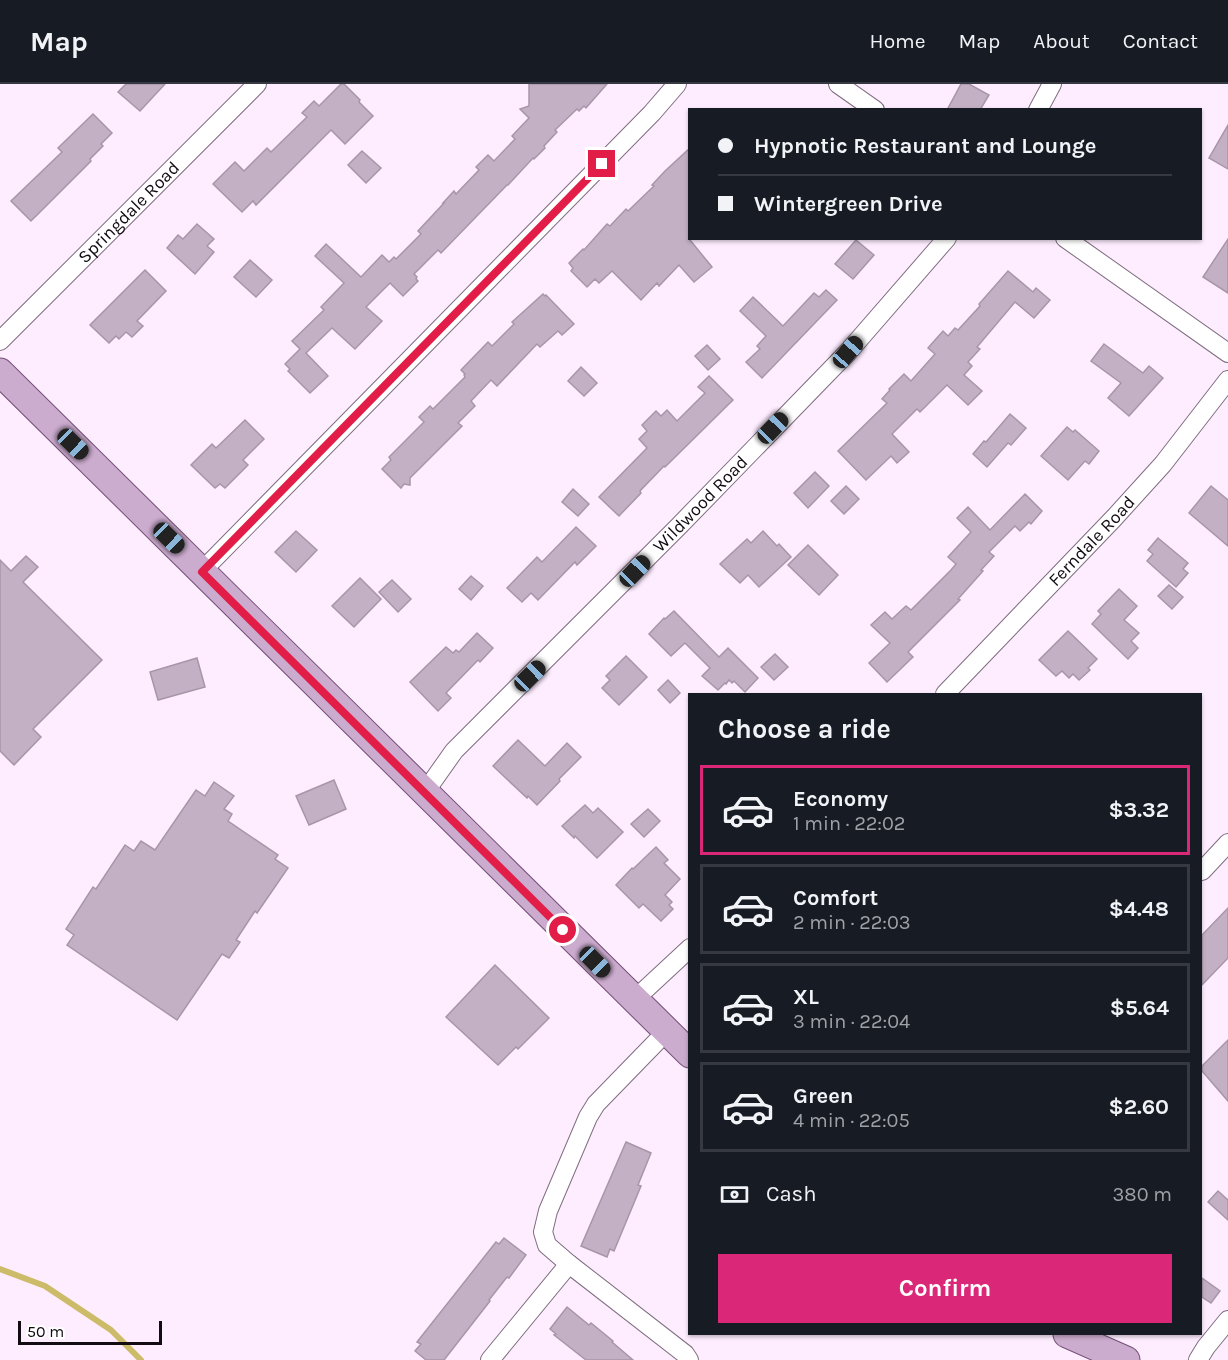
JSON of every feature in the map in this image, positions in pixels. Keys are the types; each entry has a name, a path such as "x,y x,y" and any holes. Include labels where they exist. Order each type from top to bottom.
{"main road":[{"path":"0,372 688,1052"},
{"path":"1069,1335 1126,1360"}],"street":[{"name":"Springdale Road","path":"0,341 257,84"},
{"path":"202,572 644,122 677,84"},
{"path":"838,84 872,108"},
{"path":"1039,108 1052,84"},
{"name":"Wildwood Road","path":"425,792 454,751 671,534 848,352 945,240"},
{"path":"1068,240 1228,353"},
{"name":"Ferndale Road","path":"946,693 1121,511 1163,464 1228,380"},
{"path":"1202,871 1228,843"},
{"path":"634,1000 688,950"},
{"path":"666,1032 596,1104 548,1211 543,1232 547,1245 568,1264 686,1354 689,1360"},
{"path":"490,1360 568,1264"},
{"path":"1198,1360 1228,1320"}],"building":[{"path":"126,84 165,84 140,111 118,92"},
{"path":"341,84 344,84 360,100 359,102 373,116 345,144 331,130 256,205 253,201 242,212 213,184 235,162 244,171 267,148 271,152 307,117 302,113 314,101 319,106"},
{"path":"529,84 607,84 586,108 584,106 579,111 577,109 555,130 557,132 544,146 545,148 441,253 438,250 414,274 418,281 403,296 390,283 366,307 382,321 355,349 332,328 306,353 328,376 310,393 288,371 290,369 285,364 300,349 292,341 324,310 321,307 344,283 315,256 326,244 361,277 382,255 389,262 394,257 396,259 421,234 418,231 454,191 456,194 479,170 476,167 488,155 494,161 515,139 512,136 529,118 520,109 529,106"},
{"path":"961,84 969,84 989,95 981,108 948,108"},
{"path":"93,114 112,133 101,144 103,146 90,159 91,161 31,221 11,201 62,152 58,148"},
{"path":"1228,125 1228,169 1209,158"},
{"path":"688,150 688,240 712,267 694,282 679,265 659,286 657,283 641,300 612,271 599,283 595,279 587,287 571,271 573,268 569,263 607,224 610,226 626,209 628,211 654,186 652,185"},
{"path":"362,151 381,168 366,183 348,165"},
{"path":"197,224 214,239 207,246 214,252 195,274 167,248 178,235 183,239"},
{"path":"1228,239 1228,293 1203,277"},
{"path":"856,240 874,255 853,279 835,264"},
{"path":"250,260 272,280 256,297 234,277"},
{"path":"145,270 166,291 137,321 143,326 132,337 126,332 119,339 116,336 109,343 90,325"},
{"path":"1008,271 1033,292 1036,288 1050,300 1034,318 1015,302 977,347 980,349 968,362 972,366 964,375 982,391 968,405 947,385 920,412 917,409 892,434 909,452 897,463 891,456 866,480 838,451 887,403 882,399 904,374 911,381 935,354 928,348 943,331 948,336 955,328 958,330"},
{"path":"826,290 837,300 762,378 746,362 760,349 757,346 766,336 740,311 753,297 783,326 814,293 819,297"},
{"path":"543,294 574,324 562,335 558,331 540,347 537,344 497,386 491,380 471,401 475,406 458,423 462,426 410,478 410,485 404,484 401,488 382,469 391,460 389,457 424,422 419,417 430,406 433,409 465,377 461,370 488,342 492,346 514,324 512,322"},
{"path":"1104,344 1143,373 1149,366 1163,378 1129,416 1108,398 1121,383 1091,361"},
{"path":"707,345 720,359 708,370 695,356"},
{"path":"581,367 597,383 584,396 568,381"},
{"path":"709,376 733,400 664,466 619,516 599,497 647,448 639,439 647,431 642,425 656,411 661,416 667,410 677,421 705,393 698,387"},
{"path":"1010,414 1026,428 1011,445 1008,443 987,467 973,454"},
{"path":"245,420 264,439 243,460 248,465 225,488 220,484 215,488 191,465 212,444 216,448"},
{"path":"1067,427 1073,432 1075,430 1099,451 1089,464 1085,461 1068,480 1041,456"},
{"path":"815,472 829,486 808,508 794,493"},
{"path":"846,486 859,499 844,514 831,501"},
{"path":"1211,486 1228,500 1228,546 1189,513"},
{"path":"573,489 589,504 578,516 562,502"},
{"path":"1025,494 1042,511 1031,524 1029,522 1020,531 1015,526 989,552 994,556 981,570 983,571 958,599 960,600 908,652 913,657 887,682 869,663 890,643 871,625 885,612 892,619 906,606 911,610 956,564 948,557 971,532 957,518 968,507 990,530"},
{"path":"576,527 596,546 577,565 575,562 538,600 531,593 522,602 507,588 537,557 542,562"},
{"path":"296,531 317,550 296,572 275,552"},
{"path":"763,531 791,557 759,587 748,575 740,583 720,564 747,539 751,543"},
{"path":"1158,538 1188,563 1183,569 1188,573 1176,587 1147,561 1153,554 1148,550"},
{"path":"808,545 838,575 819,595 788,565"},
{"path":"26,556 38,567 23,582 102,660 33,729 41,737 14,765 0,751 0,560 11,571"},
{"path":"471,576 483,586 471,600 459,589"},
{"path":"360,578 381,599 354,627 332,606"},
{"path":"392,580 411,599 398,612 379,592"},
{"path":"1169,585 1183,597 1172,609 1158,596"},
{"path":"1119,589 1137,606 1124,620 1139,633 1131,641 1138,648 1128,659 1092,624 1101,614 1098,611"},
{"path":"674,611 719,657 728,648 758,678 745,692 734,681 732,683 729,680 718,690 702,676 710,668 685,643 671,656 649,634"},
{"path":"1068,631 1097,659 1088,668 1090,670 1079,680 1073,674 1069,678 1062,671 1056,676 1039,660"},
{"path":"477,633 493,648 446,693 451,698 438,711 410,682 446,647 453,653 456,650 459,652"},
{"path":"775,654 788,667 774,680 761,667"},
{"path":"626,656 647,677 619,705 602,688 610,680 606,676"},
{"path":"197,658 205,687 158,700 150,672"},
{"path":"668,680 680,693 670,703 658,690"},
{"path":"518,740 545,766 567,743 581,757 537,805 493,766"},
{"path":"334,780 346,809 309,825 296,796"},
{"path":"214,782 234,796 224,809 232,814 228,821 278,855 275,859 288,868 257,913 255,911 236,940 240,942 229,958 222,954 177,1020 67,945 74,935 66,929 93,887 96,889 125,845 134,851 141,841 155,850 196,790 205,796"},
{"path":"585,805 593,813 598,808 623,832 597,858 562,826"},
{"path":"648,809 660,821 644,837 631,824"},
{"path":"656,847 668,860 664,863 680,879 665,895 672,902 669,905 673,909 661,921 643,904 639,908 616,885"},
{"path":"1228,908 1228,958 1202,985 1202,935"},
{"path":"495,965 549,1018 498,1065 446,1017"},
{"path":"1228,1040 1228,1101 1202,1071 1202,1066"},
{"path":"626,1142 651,1153 638,1185 641,1186 614,1251 610,1249 607,1257 581,1246"},
{"path":"1218,1191 1228,1200 1228,1220 1208,1202"},
{"path":"504,1238 526,1255 444,1360 426,1360 415,1351 421,1344 417,1342 496,1242 499,1244"},
{"path":"1202,1278 1220,1291 1211,1303 1202,1297"},
{"path":"567,1307 589,1325 591,1323 633,1360 586,1360 554,1335 556,1334 550,1329"}],"waterway":[{"path":"0,1269 45,1286 111,1330 141,1360"}],"route":[{"path":"563,930 202,572 602,164"}]}
